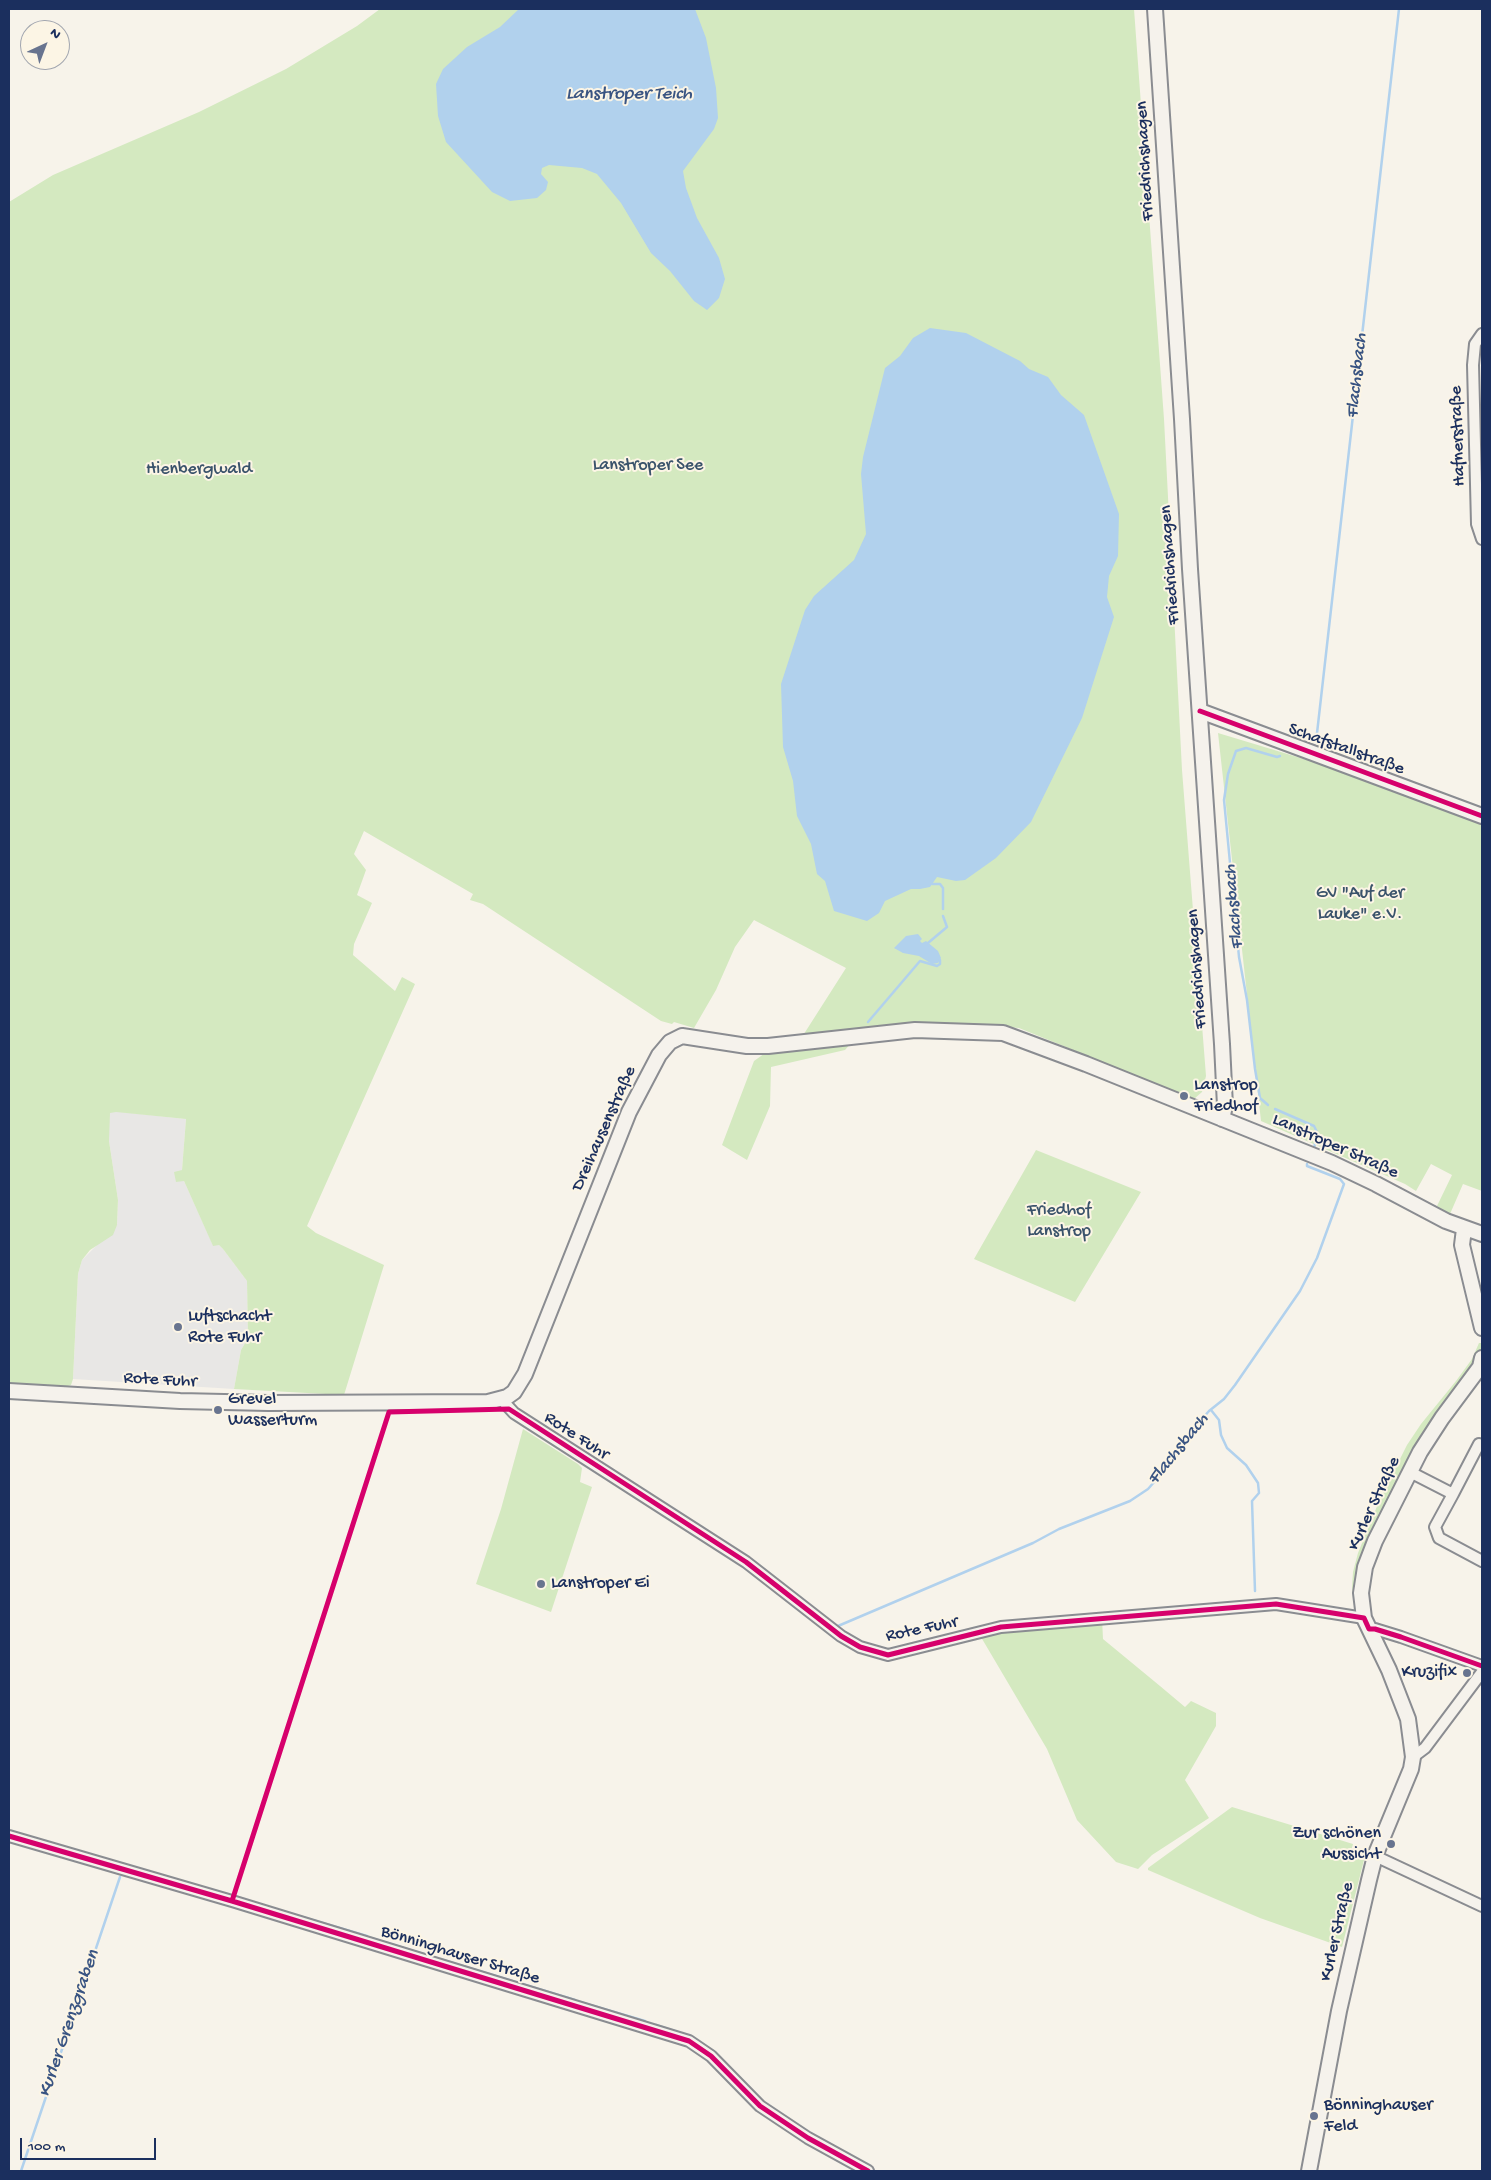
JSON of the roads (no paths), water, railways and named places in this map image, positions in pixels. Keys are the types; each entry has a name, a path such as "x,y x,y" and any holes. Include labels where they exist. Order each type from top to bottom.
{"main road":[{"name":"Friedrichshagen","path":"1155,9 1224,1070 1225,1106 1222,1119"},
{"name":"Schafstallstraße","path":"1200,711 1482,816"},
{"name":"Dreihausenstraße","path":"502,1400 514,1392 523,1379 629,1112 659,1055 676,1038 682,1036 747,1046 768,1046 915,1030 992,1031 1019,1038 1086,1064"},
{"name":"Lanstroper Straße","path":"1086,1064 1340,1167 1464,1229 1482,1234"},
{"path":"1464,1229 1462,1245 1482,1328"},
{"name":"Kurler Straße","path":"1309,2171 1339,2011 1376,1856 1411,1769 1413,1757 1408,1719 1389,1670 1366,1624 1362,1593 1365,1567 1375,1541 1410,1472 1442,1418 1480,1367 1482,1358"},
{"name":"Rote Fuhr","path":"9,1391 180,1401 268,1403 488,1402 502,1400"}],"street":[{"name":"Hafnerstraße","path":"1482,334 1475,344 1473,365 1477,524 1482,539"},
{"name":"Rote Fuhr","path":"502,1400 514,1413 746,1562 841,1636 860,1648 888,1655 1001,1627 1268,1604 1311,1608 1366,1624 1375,1629 1482,1666"},
{"path":"1482,1446 1479,1444 1435,1527 1439,1538 1482,1562"},
{"path":"1410,1472 1452,1494"},
{"path":"1413,1757 1424,1748 1482,1672"},
{"name":"Bönninghauser Straße","path":"9,1836 232,1901 689,2041 711,2056 760,2106 808,2138 868,2171"},
{"path":"1376,1856 1482,1906"}],"water":[{"name":"Lanstroper Teich","path":"519,9 695,9 706,38 716,88 718,118 714,129 683,171 686,188 697,218 719,258 725,279 719,298 707,310 694,301 670,271 651,253 621,203 597,174 582,168 549,165 542,168 541,174 548,182 546,190 537,198 510,201 492,192 446,142 438,116 436,84 443,69 467,47 500,27"},
{"path":"930,328 966,333 1020,361 1029,369 1048,377 1061,395 1084,415 1119,514 1118,556 1109,576 1107,597 1114,617 1082,718 1031,822 996,858 965,880 956,881 937,877 930,887 911,889 885,901 879,913 867,921 834,911 825,881 817,874 811,844 797,816 793,781 783,747 781,684 805,610 814,596 854,560 866,534 861,474 863,457 885,368 900,356 913,338"},
{"path":"918,934 922,939 920,941 922,943 926,941 938,951 941,958 938,963 932,964 919,956 903,953 894,948 906,936"}],"waterway":[{"name":"Flachsbach","path":"1316,742 1399,9"},
{"name":"Flachsbach","path":"1268,1105 1260,1098 1255,1069 1247,1000 1239,957 1224,800 1228,774 1236,751 1246,748 1277,757 1280,756"},
{"path":"932,884 940,884 943,888 943,909"},
{"path":"928,943 947,927 943,916"},
{"path":"868,1022 920,961 937,966 940,964 940,960"},
{"name":"Flachsbach","path":"1275,1109 1314,1126 1317,1132 1314,1149"},
{"name":"Flachsbach","path":"838,1626 1033,1543 1059,1529 1130,1501 1148,1489 1177,1456 1202,1419 1224,1399 1235,1385 1300,1291 1317,1258 1344,1184 1340,1179 1307,1166 1307,1164"},
{"path":"1211,1410 1219,1420 1221,1435 1227,1448 1246,1465 1258,1483 1259,1493 1252,1501 1255,1591"},
{"name":"Kurler Grenzgraben","path":"21,2171 120,1877"},
{"path":"268,1907 367,1936"},
{"path":"371,1938 433,1957"},
{"path":"443,1960 575,2000"},
{"path":"580,2002 645,2021"},
{"path":"656,2025 677,2032"}],"place":[{"name":"Lanstrop Friedhof","path":"1184,1096"},
{"name":"Luftschacht Rote Fuhr","path":"178,1327"},
{"name":"Grevel Wasserturm","path":"218,1410"},
{"name":"Lanstroper Ei","path":"541,1584"},
{"name":"Kruzifix","path":"1467,1673"},
{"name":"Zur schönen Aussicht","path":"1391,1844"},
{"name":"Bönninghauser Feld","path":"1314,2116"}],"park label":[{"name":"Lanstroper See","path":"648,466"},
{"name":"Hienbergwald","path":"199,470"},
{"name":"GV \"Auf der Lauke\" e.V.","path":"1360,904"},
{"name":"Friedhof Lanstrop","path":"1059,1221"}]}
